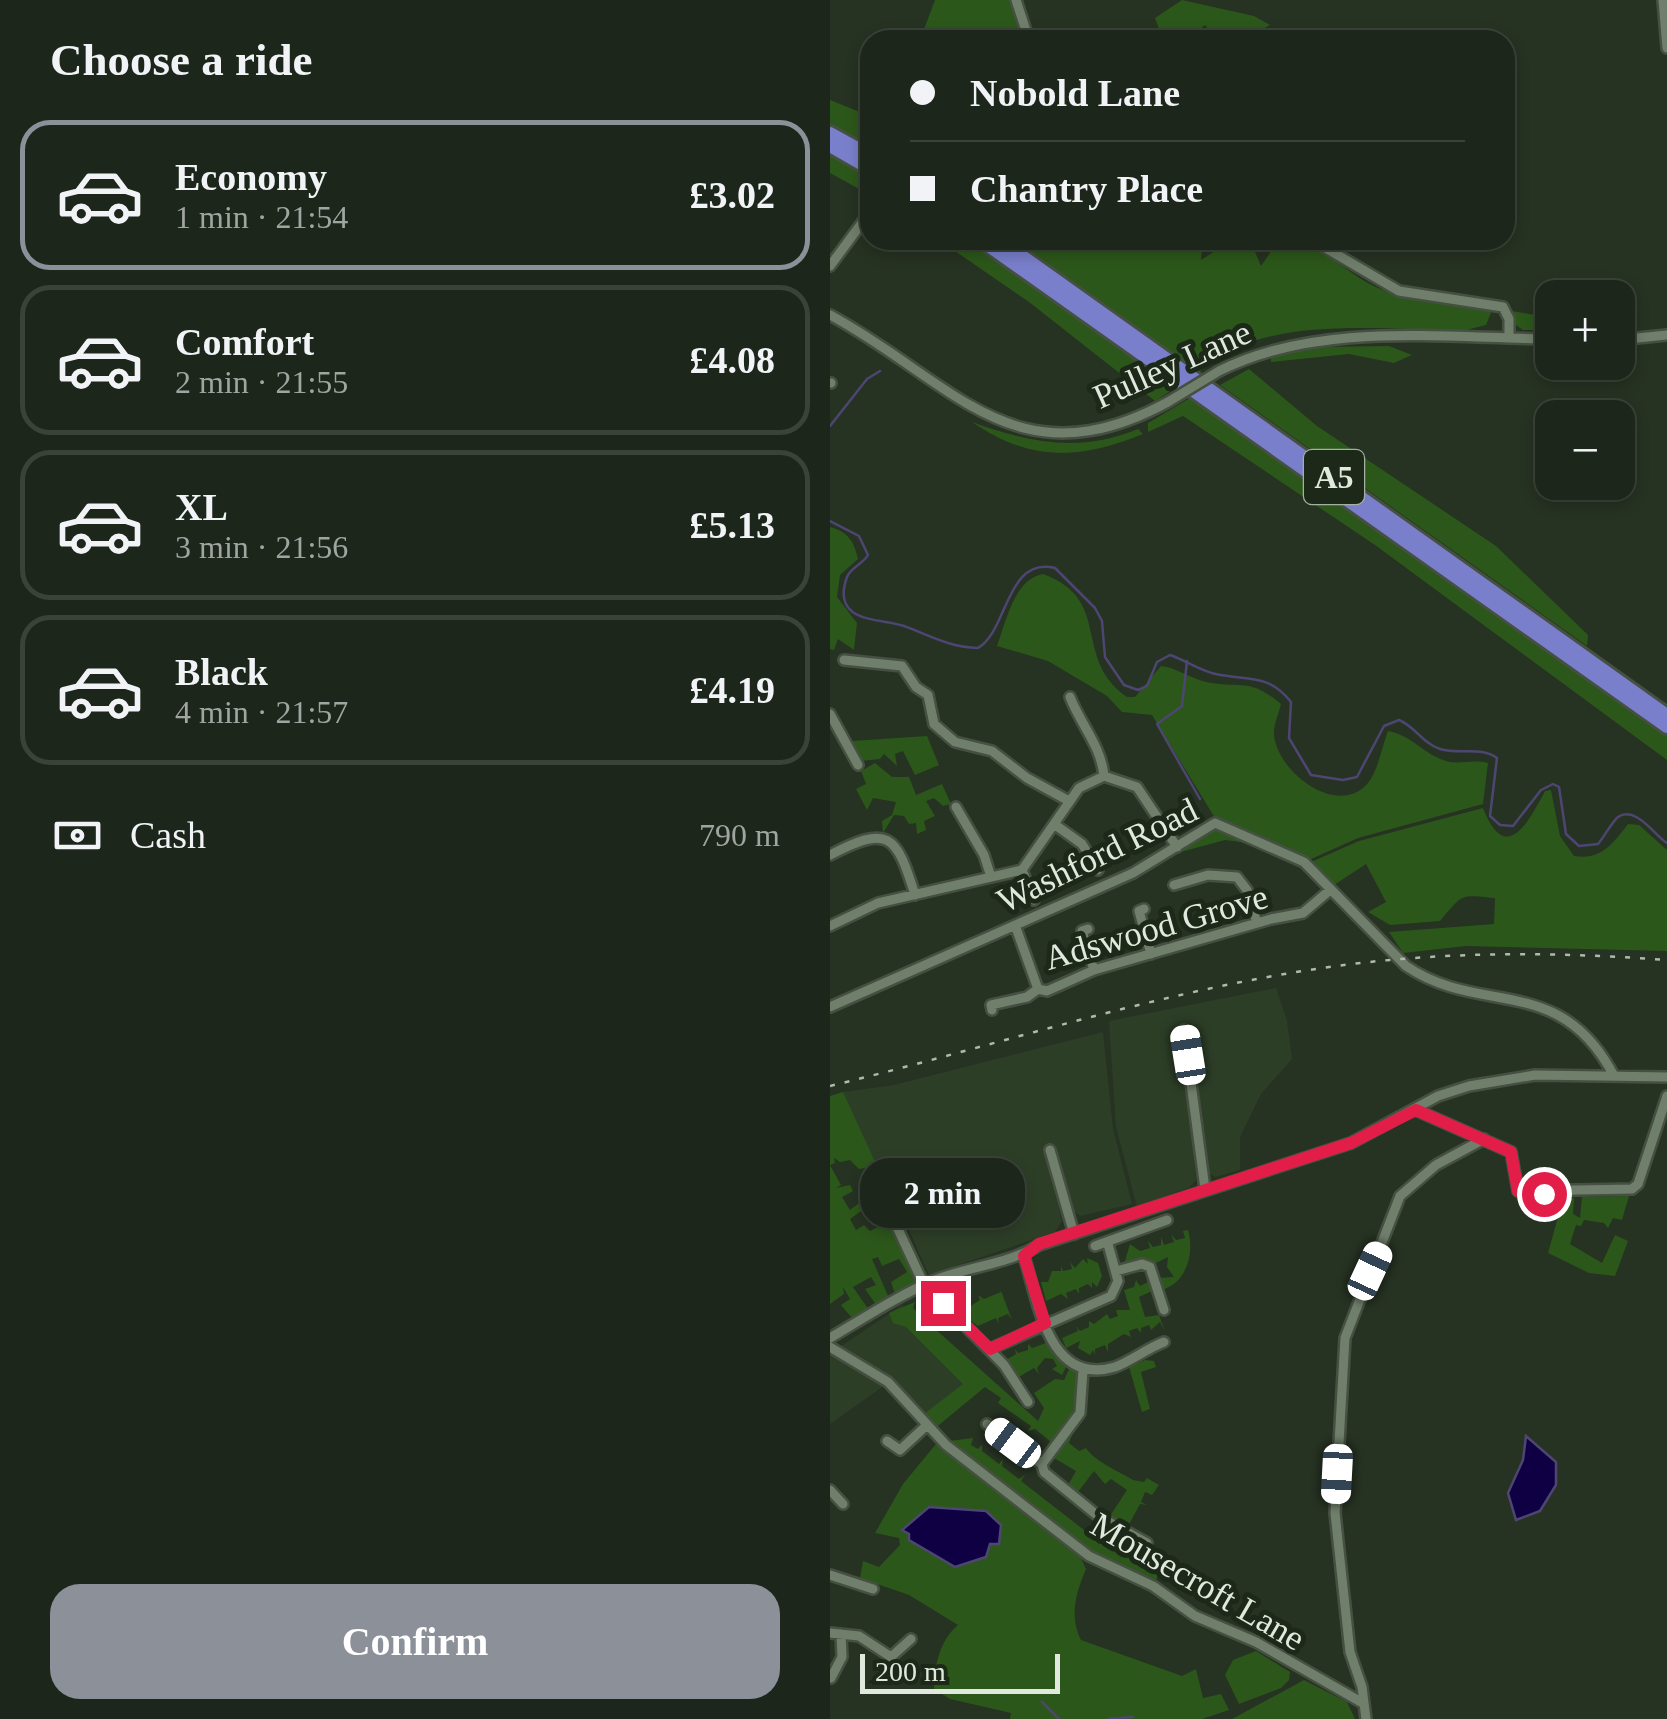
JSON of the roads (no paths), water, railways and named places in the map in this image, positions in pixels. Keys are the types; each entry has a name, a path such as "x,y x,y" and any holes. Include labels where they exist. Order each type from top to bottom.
{"highway":[{"path":"830,133 860,150"},
{"path":"830,146 860,163"},
{"name":"A5","path":"994,250 1667,727"},
{"name":"A5","path":"1014,250 1667,715"}],"street":[{"path":"1016,0 1026,30"},
{"path":"1662,0 1667,48"},
{"path":"830,266 860,226"},
{"path":"1329,250 1399,291 1503,307 1510,319 1509,338"},
{"name":"Pulley Lane","path":"830,315 964,405 1016,427 1071,434 1137,418 1251,355 1312,340 1535,339"},
{"path":"1635,338 1667,335"},
{"path":"844,660 902,666 911,682 928,695 934,724 955,742 992,751 1027,778 1069,800"},
{"path":"1068,702 1101,754 1104,776"},
{"path":"830,714 858,765"},
{"path":"830,926 878,904 1022,870 1079,788 1104,776 1137,787 1177,847"},
{"path":"961,813 991,877"},
{"path":"1054,824 1096,858 1098,870"},
{"name":"Washford Road","path":"830,1007 1132,873 1208,825 1221,825 1304,862 1406,966 1425,979 1519,998 1562,1015 1614,1076"},
{"path":"830,854 873,835 885,838 899,856 914,894"},
{"path":"1022,870 1034,895"},
{"path":"1177,882 1208,875 1237,877 1247,890 1256,923"},
{"name":"Adswood Grove","path":"991,1005 1028,996 1038,989 1047,991 1094,970 1256,923 1296,916 1330,890"},
{"path":"1139,910 1151,954"},
{"path":"1015,926 1038,989"},
{"path":"1082,931 1094,970"},
{"path":"1184,1030 1206,1189"},
{"path":"830,1338 924,1285 1005,1256 1024,1256 1039,1244 1351,1143 1438,1096 1501,1079 1667,1077"},
{"path":"1416,1110 1511,1152 1516,1186 1523,1193 1632,1189 1644,1170 1666,1097 1655,1078"},
{"path":"1366,1719 1362,1687 1350,1652 1335,1513 1345,1338 1400,1196 1436,1165 1484,1139"},
{"path":"1050,1150 1074,1234"},
{"path":"872,1173 924,1285"},
{"path":"1094,1246 1168,1220"},
{"path":"990,1349 1110,1296 1118,1282 1108,1244"},
{"path":"1024,1256 1056,1351 1084,1370 1121,1365 1160,1348"},
{"path":"1116,1271 1142,1264 1150,1267 1164,1310"},
{"path":"934,1294 990,1349 1028,1402"},
{"name":"Mousecroft Lane","path":"830,1347 888,1382 927,1425 1088,1556 1153,1586 1195,1616 1241,1634 1361,1702"},
{"path":"1042,1464 1080,1413 1084,1370"},
{"path":"987,1424 1042,1464 1044,1472 1143,1539"},
{"path":"887,1440 900,1453 927,1425"},
{"path":"830,1490 842,1500"},
{"path":"830,1575 867,1589"},
{"path":"831,1678 842,1657 835,1634 859,1636 891,1657 908,1646"}],"waterway":[{"path":"830,426 867,379 880,371"},
{"path":"830,521 859,536 868,555 847,577 844,592 846,603 860,616 978,648 996,627 1009,597 1027,573 1039,567 1055,568 1095,608 1102,621 1105,657 1124,685 1138,690 1147,686 1157,662 1170,655 1210,673 1266,682 1291,702 1289,738 1311,775 1343,780 1357,777 1384,726 1399,720 1440,749 1484,752 1497,758 1490,816 1500,825 1513,826 1541,790 1553,784 1559,787 1566,834 1579,846 1598,844 1616,819 1625,814 1638,818 1667,843"},
{"path":"1187,661 1182,706 1157,724 1200,799"},
{"path":"1042,1702 1059,1719"},
{"path":"1108,1719 1133,1717"}],"railway":[{"path":"830,1086 1184,994 1349,964 1485,955 1667,960"}]}
